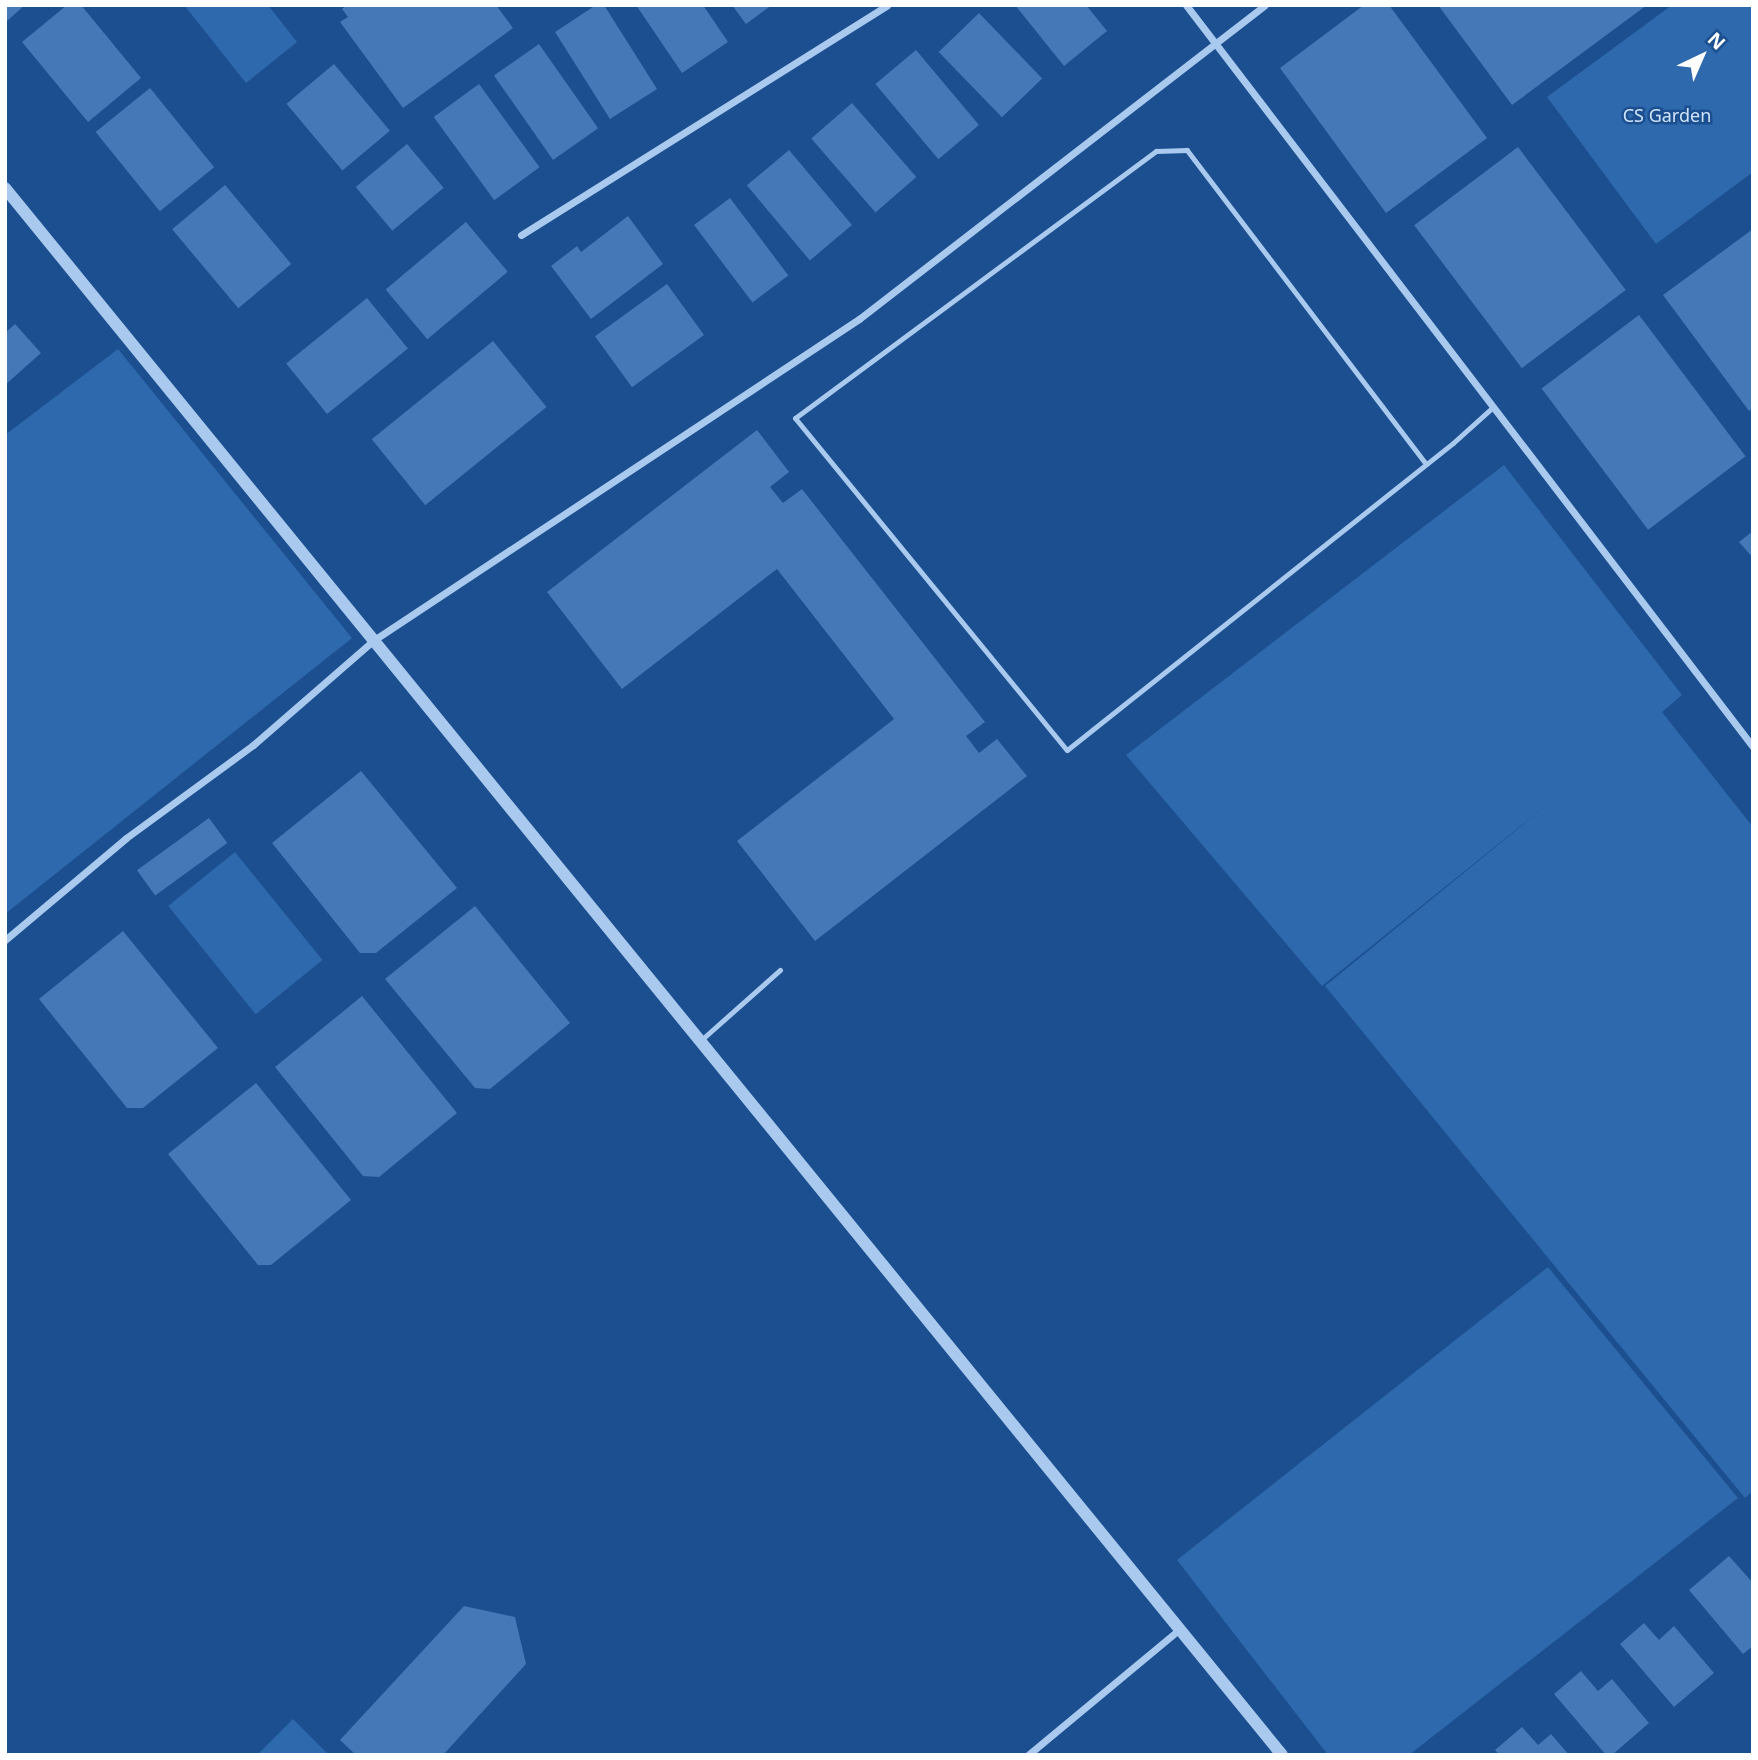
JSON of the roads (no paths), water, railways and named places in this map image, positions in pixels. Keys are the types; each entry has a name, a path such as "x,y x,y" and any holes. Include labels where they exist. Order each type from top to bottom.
{"street":[{"path":"521,235 887,5"},
{"path":"1186,5 1753,747"},
{"path":"5,940 126,838 253,745 374,640 859,319 1265,5"},
{"path":"5,187 1282,1755"},
{"path":"1028,1755 1180,1629"}],"lane":[{"path":"1426,464 1187,150 1156,151 795,418 1066,750 1426,464 1493,407"},
{"path":"700,1041 780,970"}],"park label":[{"name":"CS Garden","path":"1667,115"}]}
